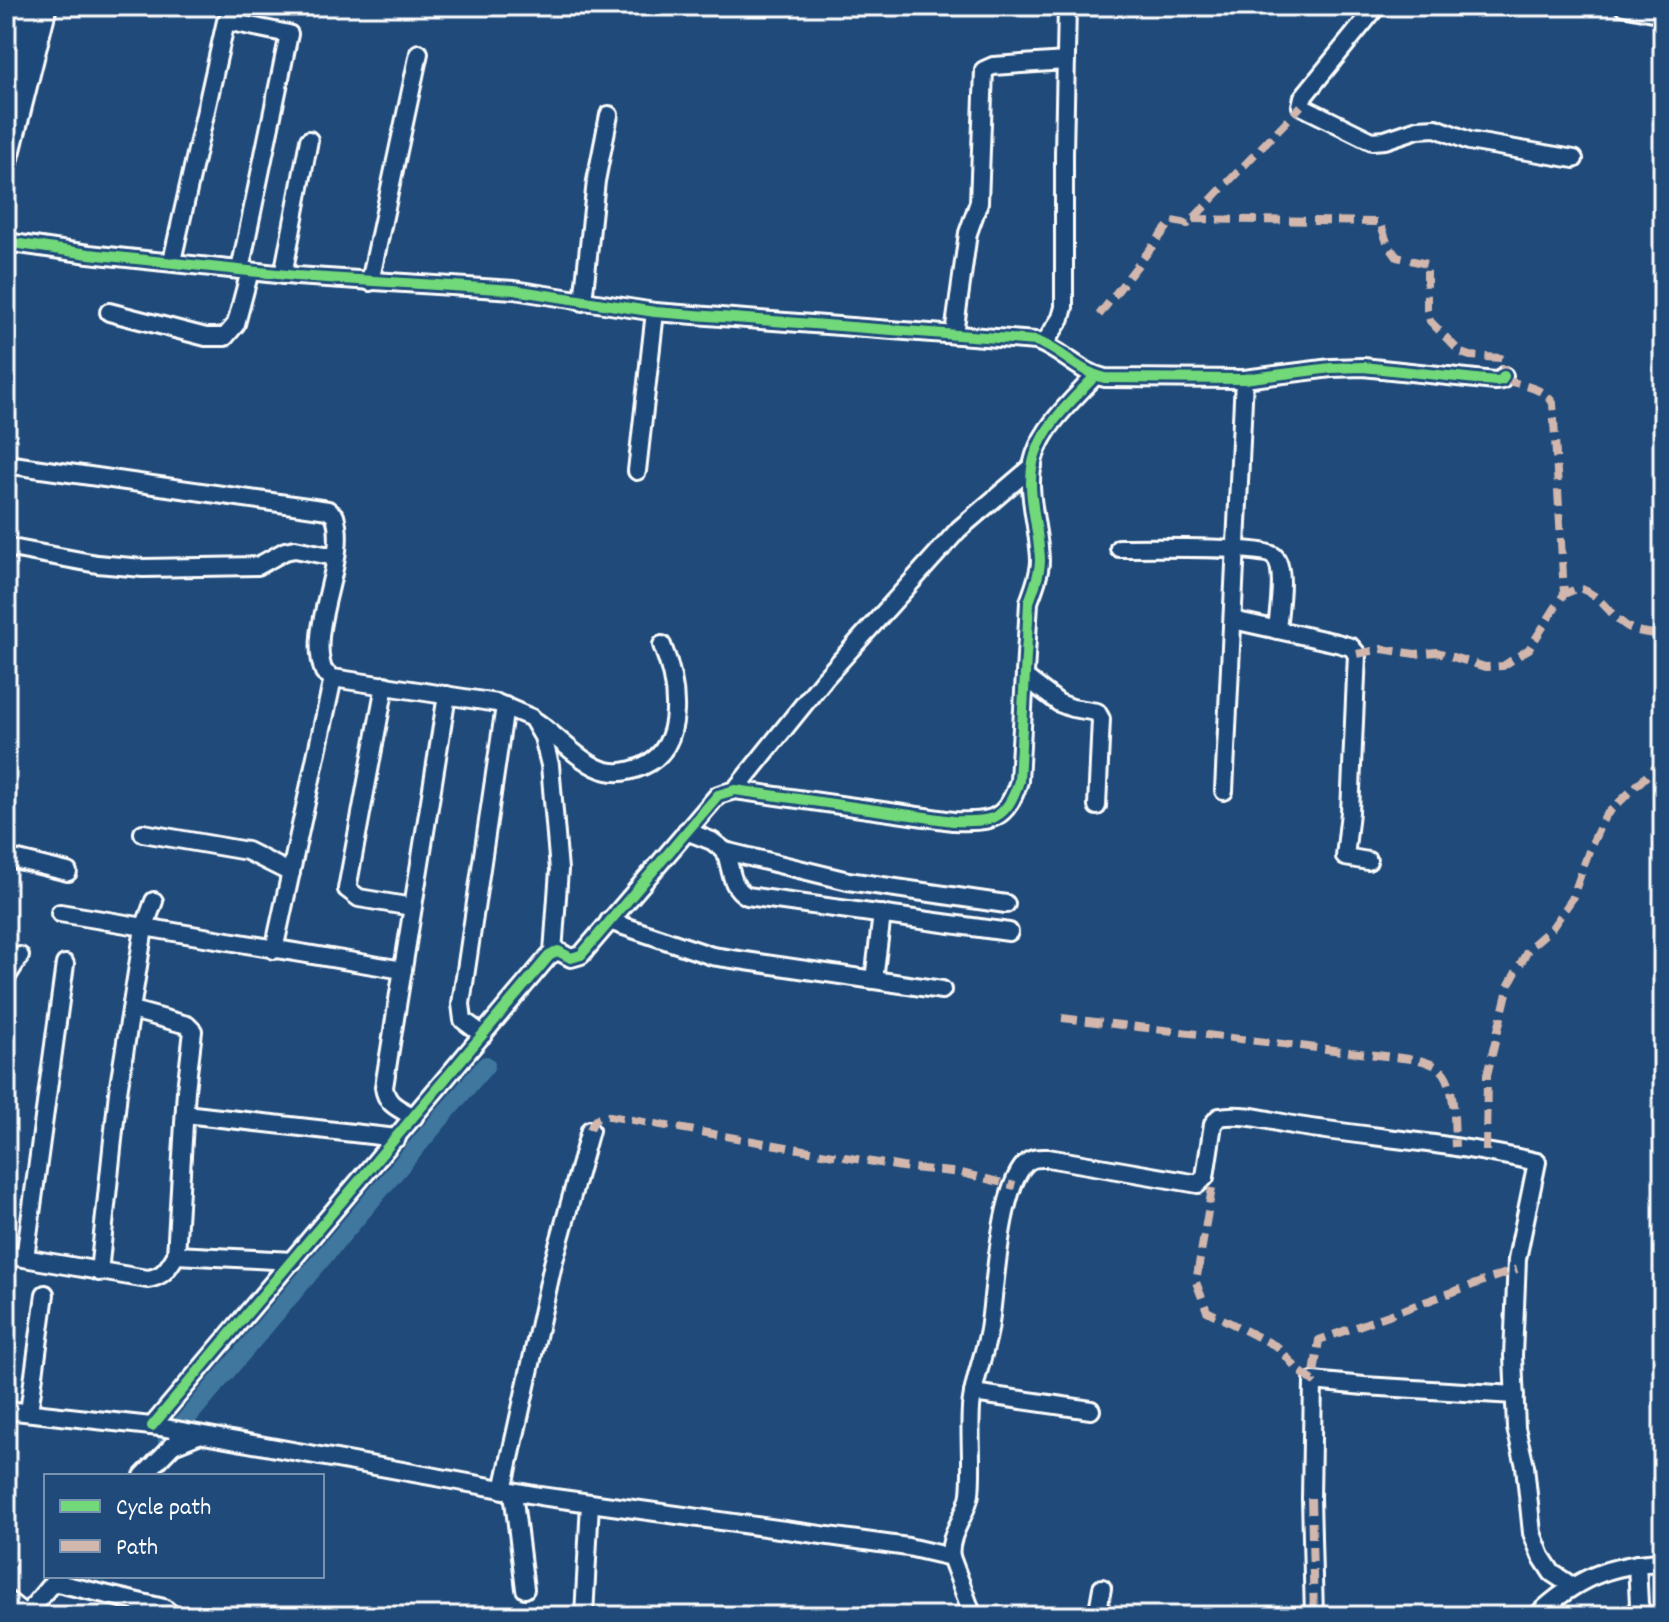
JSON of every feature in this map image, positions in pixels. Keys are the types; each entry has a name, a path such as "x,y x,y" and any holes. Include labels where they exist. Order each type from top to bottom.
{"highway":[{"path":"6,105 30,6"}],"street":[{"path":"6,174 48,6"},
{"path":"1044,344 1061,318 1064,307 1067,6"},
{"path":"1377,6 1303,97 1301,106 1372,141 1418,129 1436,128 1469,141 1574,159"},
{"path":"1623,6 1663,14"},
{"path":"109,312 206,337 225,337 236,324 289,34 226,21 172,261"},
{"path":"370,282 419,53"},
{"path":"954,334 968,233 979,202 984,70 993,66 1066,61"},
{"path":"583,302 596,181 609,115"},
{"path":"283,275 309,140"},
{"path":"6,242 283,275 514,290 655,312 1028,340 1044,344 1095,376 1122,379 1244,379 1363,367 1495,381 1502,380 1504,376"},
{"path":"637,471 655,312"},
{"path":"562,954 581,955 718,795 735,790 953,821 982,822 993,819 1011,803 1019,781 1029,602 1040,561 1031,492 1033,466 1049,428 1095,376"},
{"path":"1224,791 1244,379"},
{"path":"6,464 328,510 335,516 338,538 319,651 324,672 333,678 505,706 532,718 593,765 606,771 634,770 651,763 665,749 672,736 675,715 673,670 662,645"},
{"path":"735,790 825,678 959,529 1033,466"},
{"path":"6,547 97,564 143,568 258,566 295,549 335,557"},
{"path":"1119,548 1236,550 1265,552 1275,556 1281,582 1277,630"},
{"path":"1233,620 1337,643 1351,647 1357,654 1351,797 1345,857 1368,861"},
{"path":"1025,677 1059,703 1097,712 1101,719 1097,806"},
{"path":"274,950 333,678"},
{"path":"385,685 347,889 359,898 412,907"},
{"path":"414,1117 390,1103 385,1097 384,1087 447,695"},
{"path":"483,1035 463,1020 461,1004 505,706"},
{"path":"156,1426 483,1035 562,954 550,765 543,737 532,718"},
{"path":"686,831 712,841 725,851 848,881 1006,904"},
{"path":"143,833 247,851 291,873"},
{"path":"725,851 733,883 737,890 747,896 1009,932"},
{"path":"6,857 68,872"},
{"path":"99,1272 115,1115 144,928 154,901"},
{"path":"60,913 403,970"},
{"path":"874,980 882,914"},
{"path":"609,921 712,956 942,990"},
{"path":"6,978 20,956"},
{"path":"25,1258 65,964"},
{"path":"6,1255 132,1277 158,1277 168,1269 176,1255 193,1031 187,1025 132,1010"},
{"path":"185,1114 397,1138"},
{"path":"973,1616 949,1546 969,1498 973,1393 989,1331 995,1267 1010,1198 1025,1164 1034,1158 1048,1158 1198,1184 1205,1177 1213,1124 1219,1117 1236,1115 1486,1151 1537,1162 1517,1259 1513,1356 1516,1428 1525,1466 1532,1533 1552,1573 1572,1586"},
{"path":"525,1589 508,1491 553,1264 590,1130"},
{"path":"176,1255 293,1261"},
{"path":"29,1412 45,1294"},
{"path":"1314,1616 1311,1498 1313,1381 1515,1395"},
{"path":"973,1393 1091,1410"},
{"path":"6,1410 156,1426 508,1491 908,1547 951,1557"},
{"path":"145,1474 173,1445 195,1433"},
{"path":"584,1616 590,1503"},
{"path":"1536,1616 1572,1586 1598,1572 1663,1562"},
{"path":"1637,1564 1639,1604 1643,1616"},
{"path":"6,1599 25,1615 56,1579 164,1608 174,1616"},
{"path":"1097,1616 1102,1588"}],"waterway":[{"path":"167,1442 486,1065"}],"marked path":[{"path":"1099,315 1172,221 1188,224 1301,106"},
{"path":"1193,219 1380,222 1388,245 1397,257 1427,264 1427,310 1430,321 1461,353 1501,358 1504,376"},
{"path":"1503,379 1537,390 1553,403 1564,594"},
{"path":"1357,654 1382,649 1415,654 1437,652 1485,667 1503,666 1529,649 1564,594 1579,588 1593,595 1629,628 1663,635"},
{"path":"1486,1151 1487,1075 1509,985 1529,948 1552,928 1572,899 1605,816 1663,760"},
{"path":"1062,1018 1419,1060 1434,1065 1447,1078 1453,1107 1455,1147"},
{"path":"590,1130 597,1118 610,1116 902,1167 962,1173 1015,1186"},
{"path":"1212,1188 1196,1282 1207,1311 1278,1347 1298,1370 1313,1381 1319,1340 1517,1269"},
{"path":"1311,1498 1314,1616"}],"cycle path":[{"path":"6,242 296,276 514,290 655,312 1036,341 1054,349 1086,371 1105,378 1244,379 1363,367 1495,381 1502,380 1504,376"},
{"path":"152,1426 549,956 558,951 571,958 581,955 718,795 735,790 953,821 978,821 1003,811 1019,781 1029,602 1040,565 1031,494 1032,468 1046,433 1095,376"}]}
